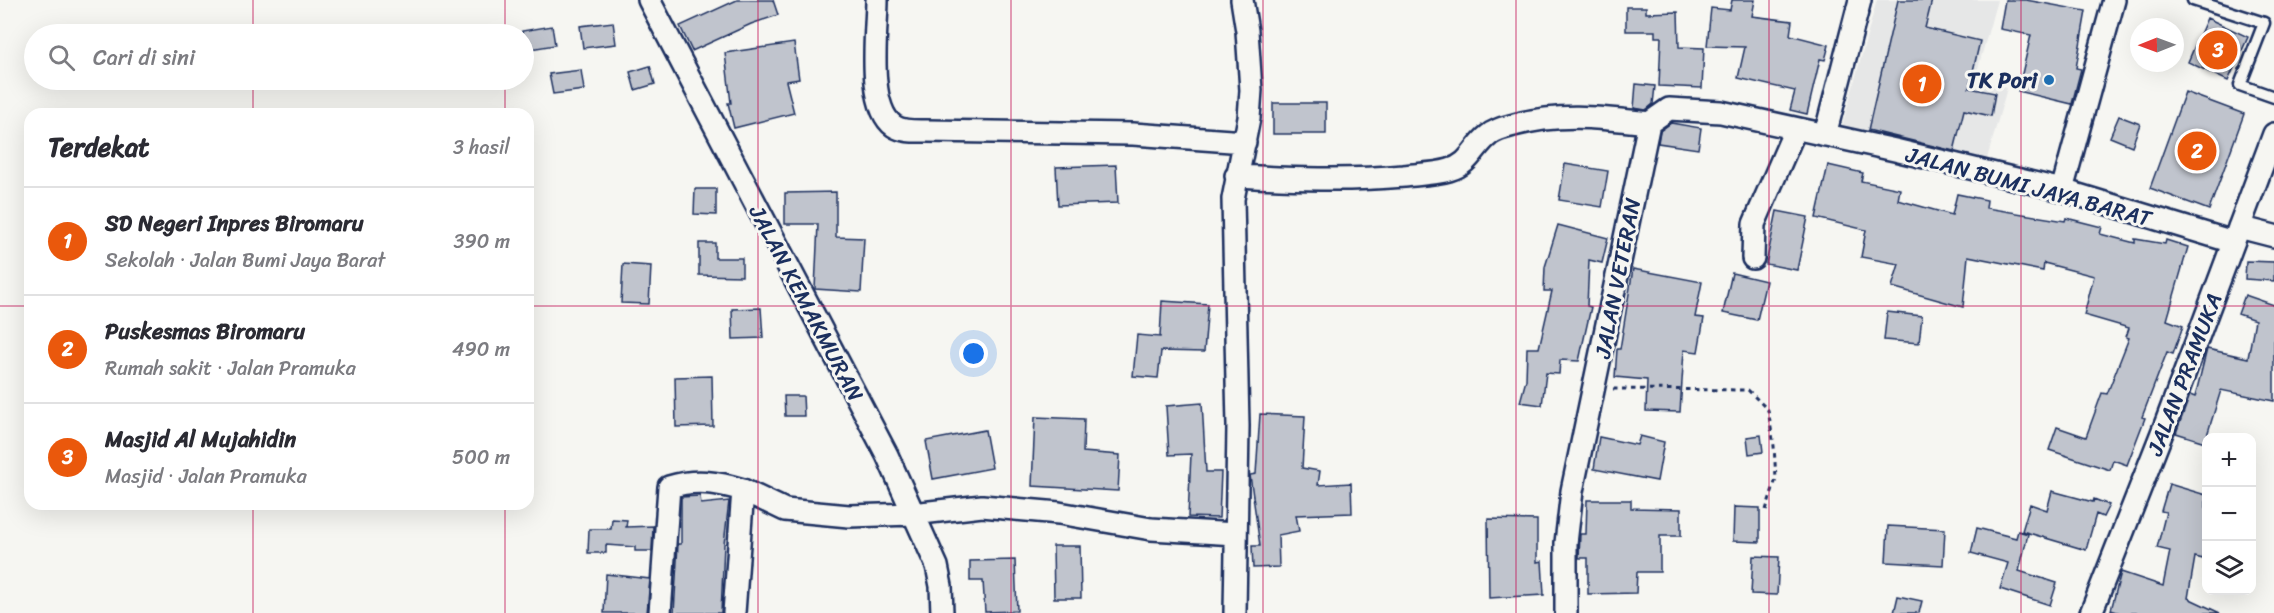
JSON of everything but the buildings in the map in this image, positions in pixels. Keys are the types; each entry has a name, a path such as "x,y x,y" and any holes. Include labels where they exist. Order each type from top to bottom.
{"street":[{"name":"JALAN KEMAKMURAN","path":"649,0 887,455 937,566 941,586 942,613"},
{"path":"877,0 876,89 887,120 897,128 926,131 1133,134 1245,142"},
{"path":"1235,613 1238,381 1233,244 1236,176 1245,142 1251,90 1247,31 1242,0"},
{"path":"1236,176 1307,180 1369,179 1439,172 1462,166 1494,132 1541,117 1561,115 1649,123 1669,109 1684,109 1720,112 1825,135 1860,0"},
{"path":"2062,190 2114,0"},
{"name":"JALAN VETERAN","path":"1566,613 1568,515 1585,428 1596,389 1616,278 1649,123"},
{"path":"1753,258 1754,224 1795,130"},
{"name":"JALAN PRAMUKA","path":"2091,613 2167,420 2274,134"},
{"name":"JALAN BUMI JAYA BARAT","path":"1825,135 2062,190 2236,234 2274,236"},
{"path":"660,613 669,487 699,481 721,483 743,490 785,510 849,516 913,514 982,506 1059,513 1151,529 1236,534"},
{"path":"734,613 743,490"}],"lane":[{"path":"2193,0 2264,23 2240,85 2274,97"}],"path":[{"path":"1596,389 1748,390 1768,410 1774,446 1776,479 1766,510"}],"shaded area":[{"path":"1877,0 1997,0 1975,79 2007,88 1985,166 1842,126"}],"place":[{"name":"Masjid Al Mujahidin","path":"2218,50"},
{"name":"TK Pori","path":"2049,80"},
{"name":"SD Negeri Inpres Biromaru","path":"1922,84"},
{"name":"Puskesmas Biromaru","path":"2197,151"}]}
